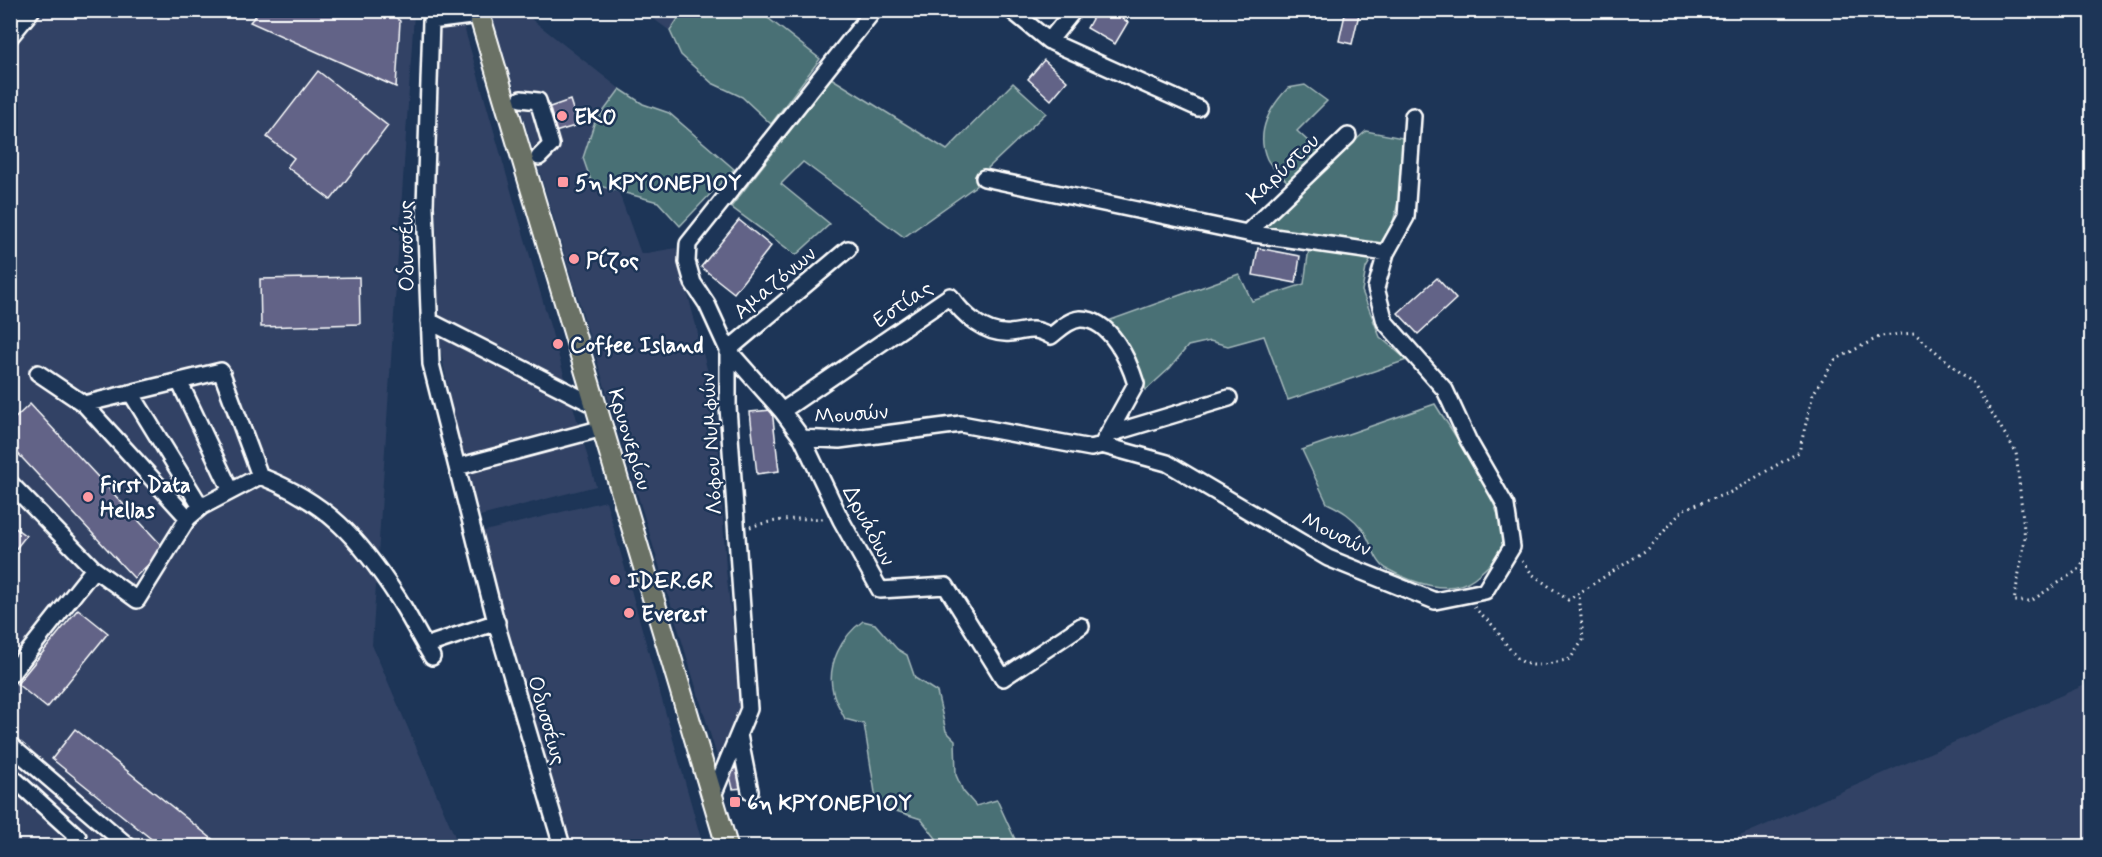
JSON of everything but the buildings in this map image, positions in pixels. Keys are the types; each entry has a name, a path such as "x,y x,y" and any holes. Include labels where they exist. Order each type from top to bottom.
{"main road":[{"name":"Κρυονερίου","path":"481,12 727,846"}],"street":[{"path":"10,37 32,10"},
{"name":"Λόφου Νυμφών","path":"712,798 749,709 728,407 728,350 693,283 687,262 688,244 874,10"},
{"path":"1011,10 1049,41 1198,108"},
{"path":"1049,41 1074,10"},
{"path":"428,16 481,12"},
{"name":"Οδυσσέως","path":"428,16 425,206 431,364 497,622 562,846"},
{"path":"521,99 538,101 551,145 539,158"},
{"path":"1413,116 1406,217 1386,253 1376,288 1384,322 1445,390 1468,440 1506,506 1512,547"},
{"name":"Καρύστου","path":"1247,233 1348,136"},
{"path":"984,178 1247,233 1386,253"},
{"name":"Αμαζόνων","path":"728,350 848,249"},
{"name":"Εστίας","path":"782,411 950,296 964,314 985,327 1009,333 1028,328 1051,336 1068,323 1080,319 1110,335 1127,357 1136,384 1105,440"},
{"path":"429,321 596,406"},
{"name":"Δρυάδων","path":"728,350 782,411 802,438 841,520 879,590 946,586 1003,678 1081,626"},
{"path":"84,404 221,371 260,476 314,502 350,532 398,598 429,652 497,622"},
{"path":"38,373 84,404 188,518"},
{"path":"179,381 231,491"},
{"path":"130,393 201,507"},
{"path":"1105,440 1229,398"},
{"name":"Μουσών","path":"802,438 840,440 961,424 1091,448 1105,440 1167,463 1328,558 1435,601 1485,591 1512,547"},
{"path":"457,467 603,428"},
{"path":"10,483 94,569 138,600 188,518 201,507 260,476"},
{"path":"10,675 94,569"},
{"path":"740,735 750,791"},
{"path":"10,745 128,846"},
{"path":"10,775 78,837"}],"path":[{"path":"1512,547 1532,574 1568,600 1648,549 1684,509 1731,492 1799,452 1813,394 1835,360 1881,336 1914,333 1974,384 2016,452 2025,539 2014,601 2031,601 2078,570 2091,549"},
{"path":"737,531 766,522 801,518 841,520"},
{"path":"1462,595 1495,628 1511,655 1525,664 1544,666 1570,659 1583,640 1579,594"}],"shaded area":[{"path":"44,11 412,11 414,14 372,645 459,846 11,846 10,52"},
{"path":"499,11 521,11 620,89 594,124 583,158 592,184 619,193 641,254 676,248 716,404 726,570 741,706 719,763 493,18"},
{"path":"643,11 683,11 670,31"},
{"path":"464,27 596,486 480,516 454,418 441,352 435,192 440,30"},
{"path":"606,501 703,846 570,846 481,532"},
{"path":"2091,675 2091,846 1717,846 2085,685"}],"green space":[{"path":"683,11 759,11 820,59 771,124 742,97 712,83 681,55 670,31"},
{"path":"831,78 947,150 1013,83 1046,113 988,168 977,185 904,237 803,162 781,184 830,224 796,255 731,207"},
{"path":"1305,85 1327,101 1297,131 1331,162 1366,131 1403,138 1402,187 1393,222 1366,268 1362,291 1380,337 1407,360 1288,400 1264,336 1228,346 1210,341 1188,346 1170,368 1146,390 1131,353 1105,322 1239,274 1252,301 1304,284 1311,234 1263,228 1300,193 1277,172 1267,159 1263,139 1266,120 1281,95 1288,88"},
{"path":"620,89 643,104 669,113 734,169 680,226 658,202 592,184 583,158 594,124"},
{"path":"1435,404 1467,454 1490,496 1499,516 1503,534 1500,552 1486,568 1464,584 1442,587 1418,583 1383,566 1359,525 1347,514 1327,503 1302,450"},
{"path":"863,621 875,624 897,649 907,655 915,678 937,692 946,731 955,740 956,775 963,791 976,806 997,800 1018,846 949,846 938,841 921,819 877,805 864,724 845,719 835,699 831,682 834,662 842,643"}],"place":[{"name":"EKO","path":"562,116"},
{"name":"5η ΚΡΥΟΝΕΡΙΟΥ","path":"563,182"},
{"name":"Ρίζος","path":"574,259"},
{"name":"Coffee Island","path":"558,344"},
{"name":"First Data Hellas","path":"88,497"},
{"name":"IDER.GR","path":"615,580"},
{"name":"Everest","path":"629,613"},
{"name":"6η ΚΡΥΟΝΕΡΙΟΥ","path":"735,802"}]}
